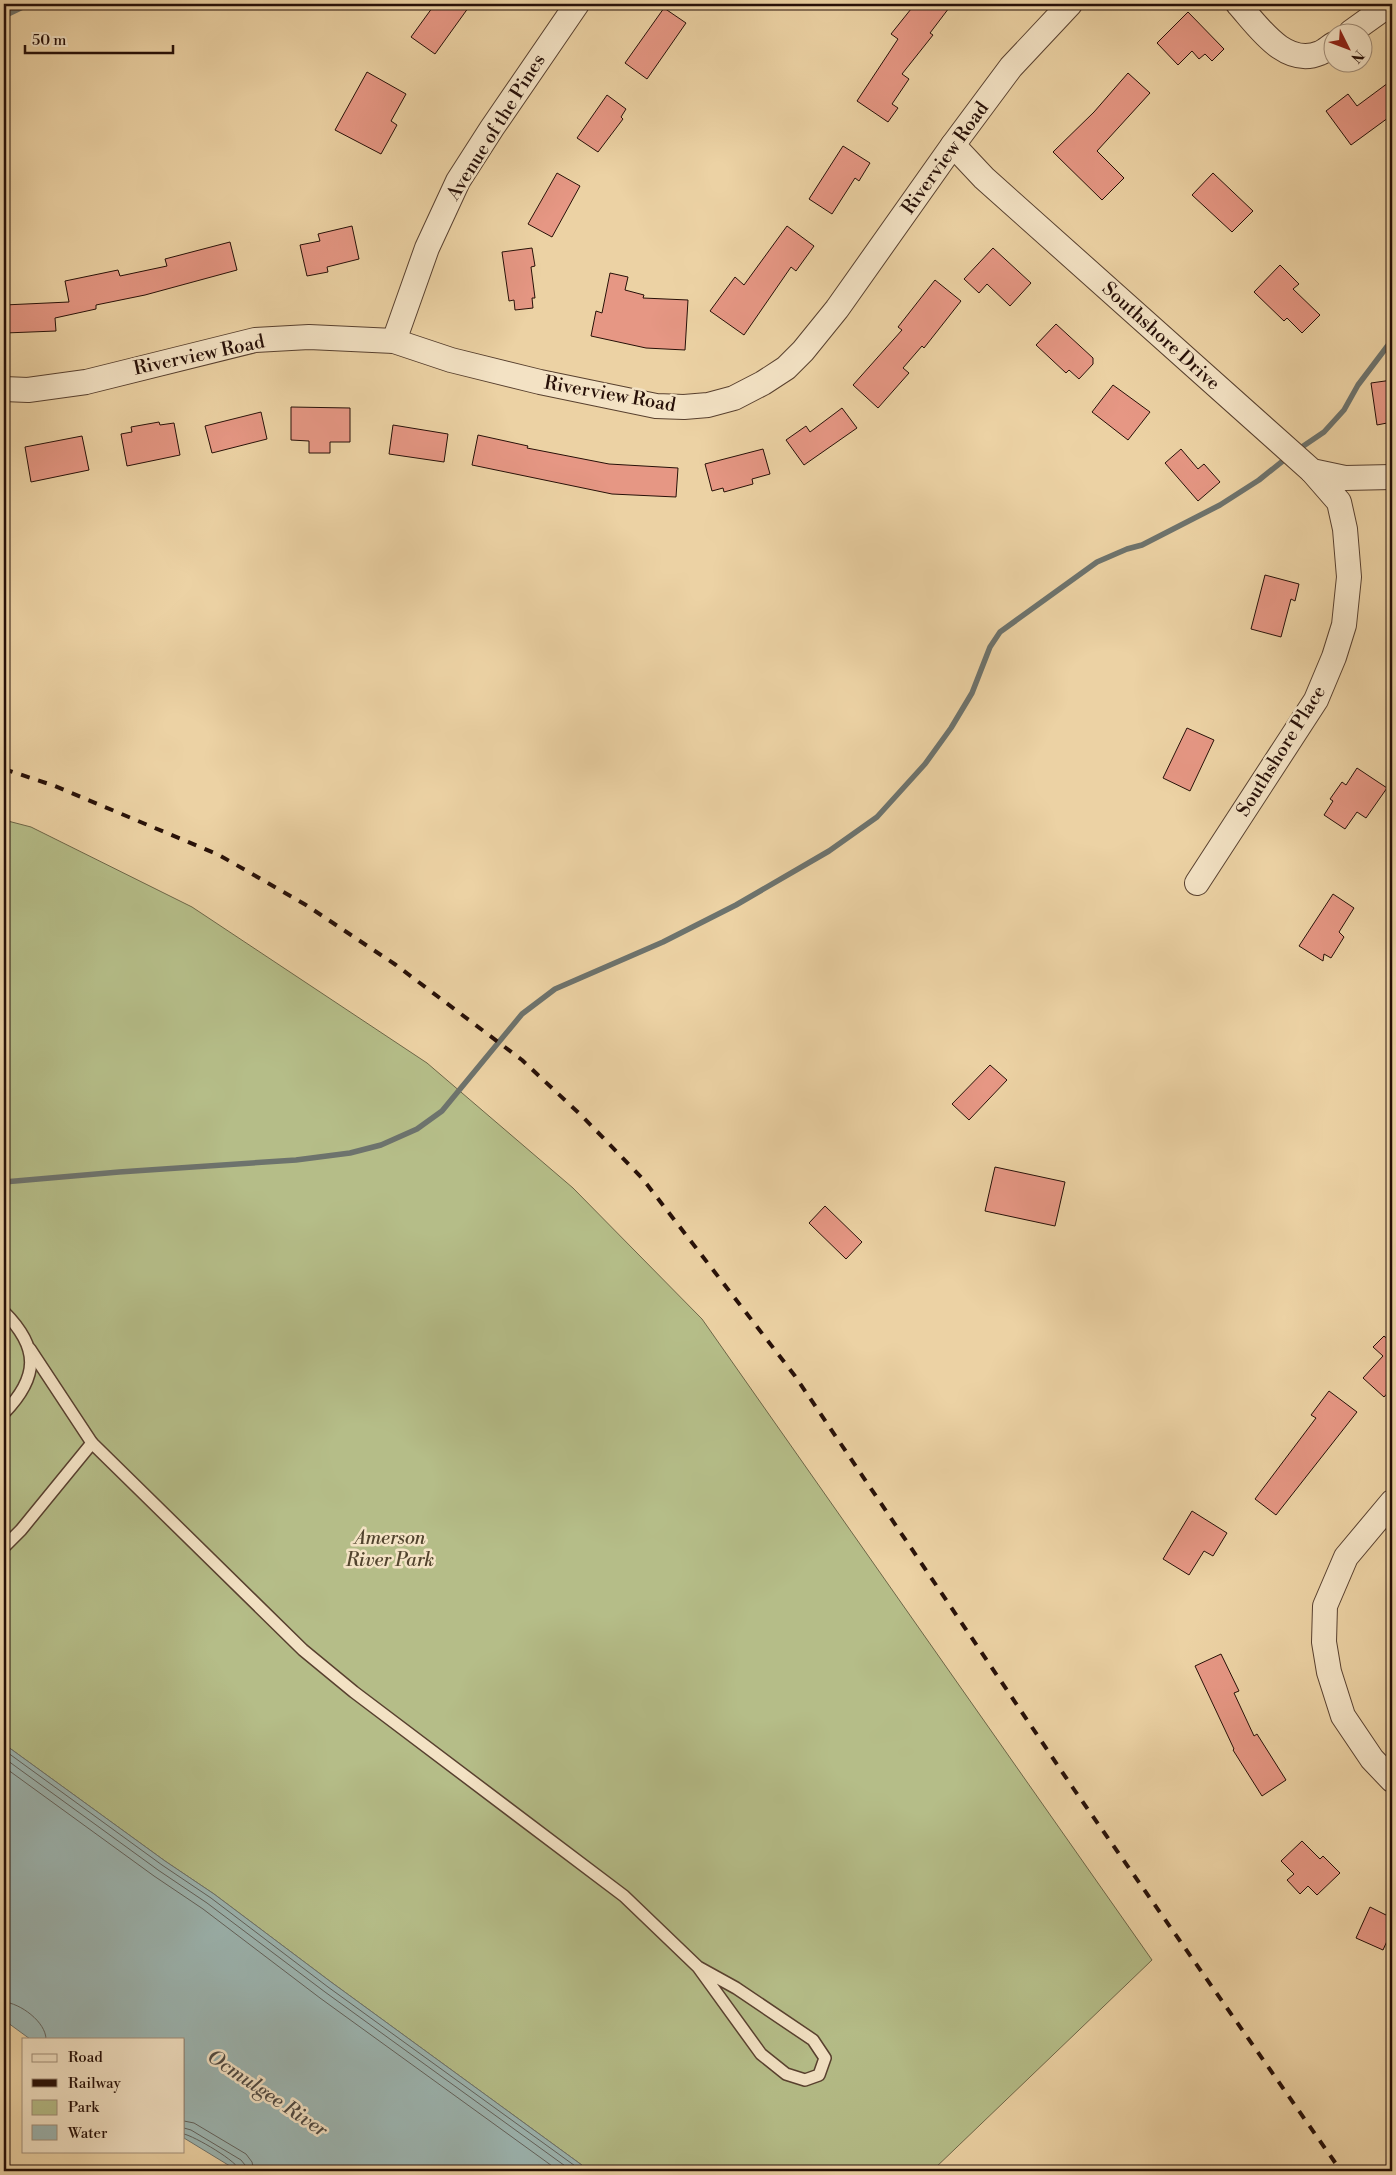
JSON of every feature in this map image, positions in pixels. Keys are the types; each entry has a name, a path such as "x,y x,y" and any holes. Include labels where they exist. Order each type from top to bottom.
{"street":[{"name":"Avenue of the Pines","path":"394,341 427,248 458,181 492,128 578,4"},
{"name":"Riverview Road","path":"4,389 28,390 86,382 255,340 309,337 394,341 451,360 522,378 610,398 656,406 684,407 708,405 734,398 763,384 786,368 803,351 836,309 1011,67 1070,4"},
{"path":"1238,4 1267,37 1280,48 1299,56 1320,54 1324,51"},
{"path":"1365,22 1390,4"},
{"name":"Southshore Drive","path":"953,145 991,185 1312,471 1345,478 1392,477"},
{"name":"Southshore Place","path":"1197,883 1316,700 1334,657 1344,625 1349,577 1345,529 1339,502 1312,471"},
{"path":"1392,1502 1346,1557 1325,1606 1324,1633 1329,1672 1344,1716 1372,1759 1392,1780"}],"lane":[{"path":"4,1312 15,1323 92,1443 303,1650 354,1692 606,1881 698,1968 761,2054 786,2074 805,2080 819,2075 825,2058 813,2040 736,1988 698,1968"},
{"path":"4,1413 17,1399 30,1372 30,1349"},
{"path":"4,1547 21,1530 92,1443"}],"green space":[{"name":"Amerson River Park","path":"4,820 31,827 192,907 427,1063 573,1188 702,1319 1152,1960 932,2171 590,2171 214,1894 165,1861 4,1744"}],"water":[{"name":"Ocmulgee River","path":"4,1744 165,1861 214,1894 590,2171 238,2171 185,2139 185,2038 29,2038 4,2020"}],"building":[{"path":"435,4 471,4 435,54 411,37"},
{"path":"915,4 952,4 930,33 933,35 902,74 909,79 892,104 898,108 888,122 857,101 898,39 891,34"},
{"path":"664,8 686,23 647,79 625,63"},
{"path":"1188,12 1224,49 1212,61 1205,54 1199,59 1192,51 1178,65 1157,43"},
{"path":"367,72 406,94 391,121 397,125 381,154 335,130"},
{"path":"1128,73 1150,93 1097,151 1124,178 1102,200 1053,152 1094,112"},
{"path":"1392,80 1392,115 1351,145 1326,111 1348,94 1357,106"},
{"path":"607,95 626,109 621,117 623,119 598,152 577,138"},
{"path":"843,146 870,163 859,181 855,178 832,214 809,199"},
{"path":"557,173 580,186 552,237 528,224"},
{"path":"1213,173 1253,211 1232,232 1192,195"},
{"path":"352,226 359,259 327,267 328,272 307,276 300,245 320,241 318,234"},
{"path":"787,226 814,246 796,271 791,267 744,335 710,311 735,277 744,285"},
{"path":"230,242 237,270 145,295 96,305 96,309 55,318 56,331 5,333 4,305 69,302 65,281 118,270 120,276 167,266 165,259"},
{"path":"532,248 535,266 531,267 535,298 532,298 533,308 515,310 514,300 509,301 502,252"},
{"path":"993,248 1031,283 1010,306 987,284 979,293 964,279"},
{"path":"1280,265 1299,284 1293,289 1320,315 1302,333 1287,318 1284,321 1254,292"},
{"path":"610,273 628,277 625,290 644,295 643,298 688,300 685,350 646,348 591,336 596,311 602,313"},
{"path":"935,280 961,301 924,348 922,346 903,368 909,373 878,408 853,385 902,330 898,327"},
{"path":"1056,324 1093,358 1093,364 1079,379 1069,370 1066,373 1036,345"},
{"path":"1392,380 1392,422 1377,425 1371,383"},
{"path":"1113,385 1150,412 1128,440 1092,412"},
{"path":"291,407 350,408 350,442 330,442 330,453 309,453 309,441 291,440"},
{"path":"842,408 857,428 804,465 786,440 806,426 810,432"},
{"path":"261,412 267,439 212,453 205,426"},
{"path":"159,422 160,425 174,423 180,455 127,466 121,434 132,432 131,427"},
{"path":"393,425 448,434 444,462 389,454"},
{"path":"478,435 528,446 527,448 609,464 678,468 676,497 612,494 472,465"},
{"path":"82,436 89,470 31,482 25,447"},
{"path":"763,449 770,474 752,479 753,484 724,492 723,488 712,491 705,464"},
{"path":"1181,449 1198,469 1204,464 1220,482 1198,501 1165,463"},
{"path":"1265,575 1299,584 1295,601 1291,599 1281,637 1251,629"},
{"path":"1187,728 1214,740 1190,791 1163,778"},
{"path":"1357,768 1387,788 1366,818 1357,812 1345,829 1324,815 1333,801 1330,799 1342,782 1346,785"},
{"path":"1333,894 1354,908 1339,932 1344,937 1331,958 1324,954 1323,961 1299,946"},
{"path":"990,1065 1007,1080 969,1120 952,1104"},
{"path":"995,1167 1065,1182 1055,1226 985,1211"},
{"path":"825,1206 862,1242 846,1259 809,1223"},
{"path":"1384,1336 1392,1343 1392,1388 1384,1397 1363,1378 1383,1356 1373,1347"},
{"path":"1329,1391 1357,1412 1276,1515 1255,1499 1316,1418 1311,1415"},
{"path":"1192,1511 1227,1533 1213,1556 1204,1551 1189,1575 1163,1559"},
{"path":"1221,1654 1239,1691 1234,1693 1254,1736 1257,1734 1286,1780 1262,1796 1233,1750 1195,1666"},
{"path":"1302,1841 1320,1859 1323,1856 1340,1873 1317,1895 1308,1886 1300,1894 1287,1880 1294,1874 1281,1861"},
{"path":"1370,1907 1392,1918 1392,1930 1383,1950 1356,1938"}],"waterway":[{"path":"4,16 29,4"},
{"path":"1296,451 1324,432 1344,410 1358,385 1392,340"},
{"path":"4,1182 296,1160 350,1153 381,1145 417,1129 442,1111 522,1014 555,989 663,942 736,905 829,851 877,817 925,764 951,728 972,693 990,647 1000,632 1097,562 1127,549 1142,545 1220,505 1259,480 1289,456"}],"railway":[{"path":"4,769 55,786 219,855 306,905 396,965 522,1060 583,1117 642,1178 795,1376 1073,1788 1341,2171"}]}
